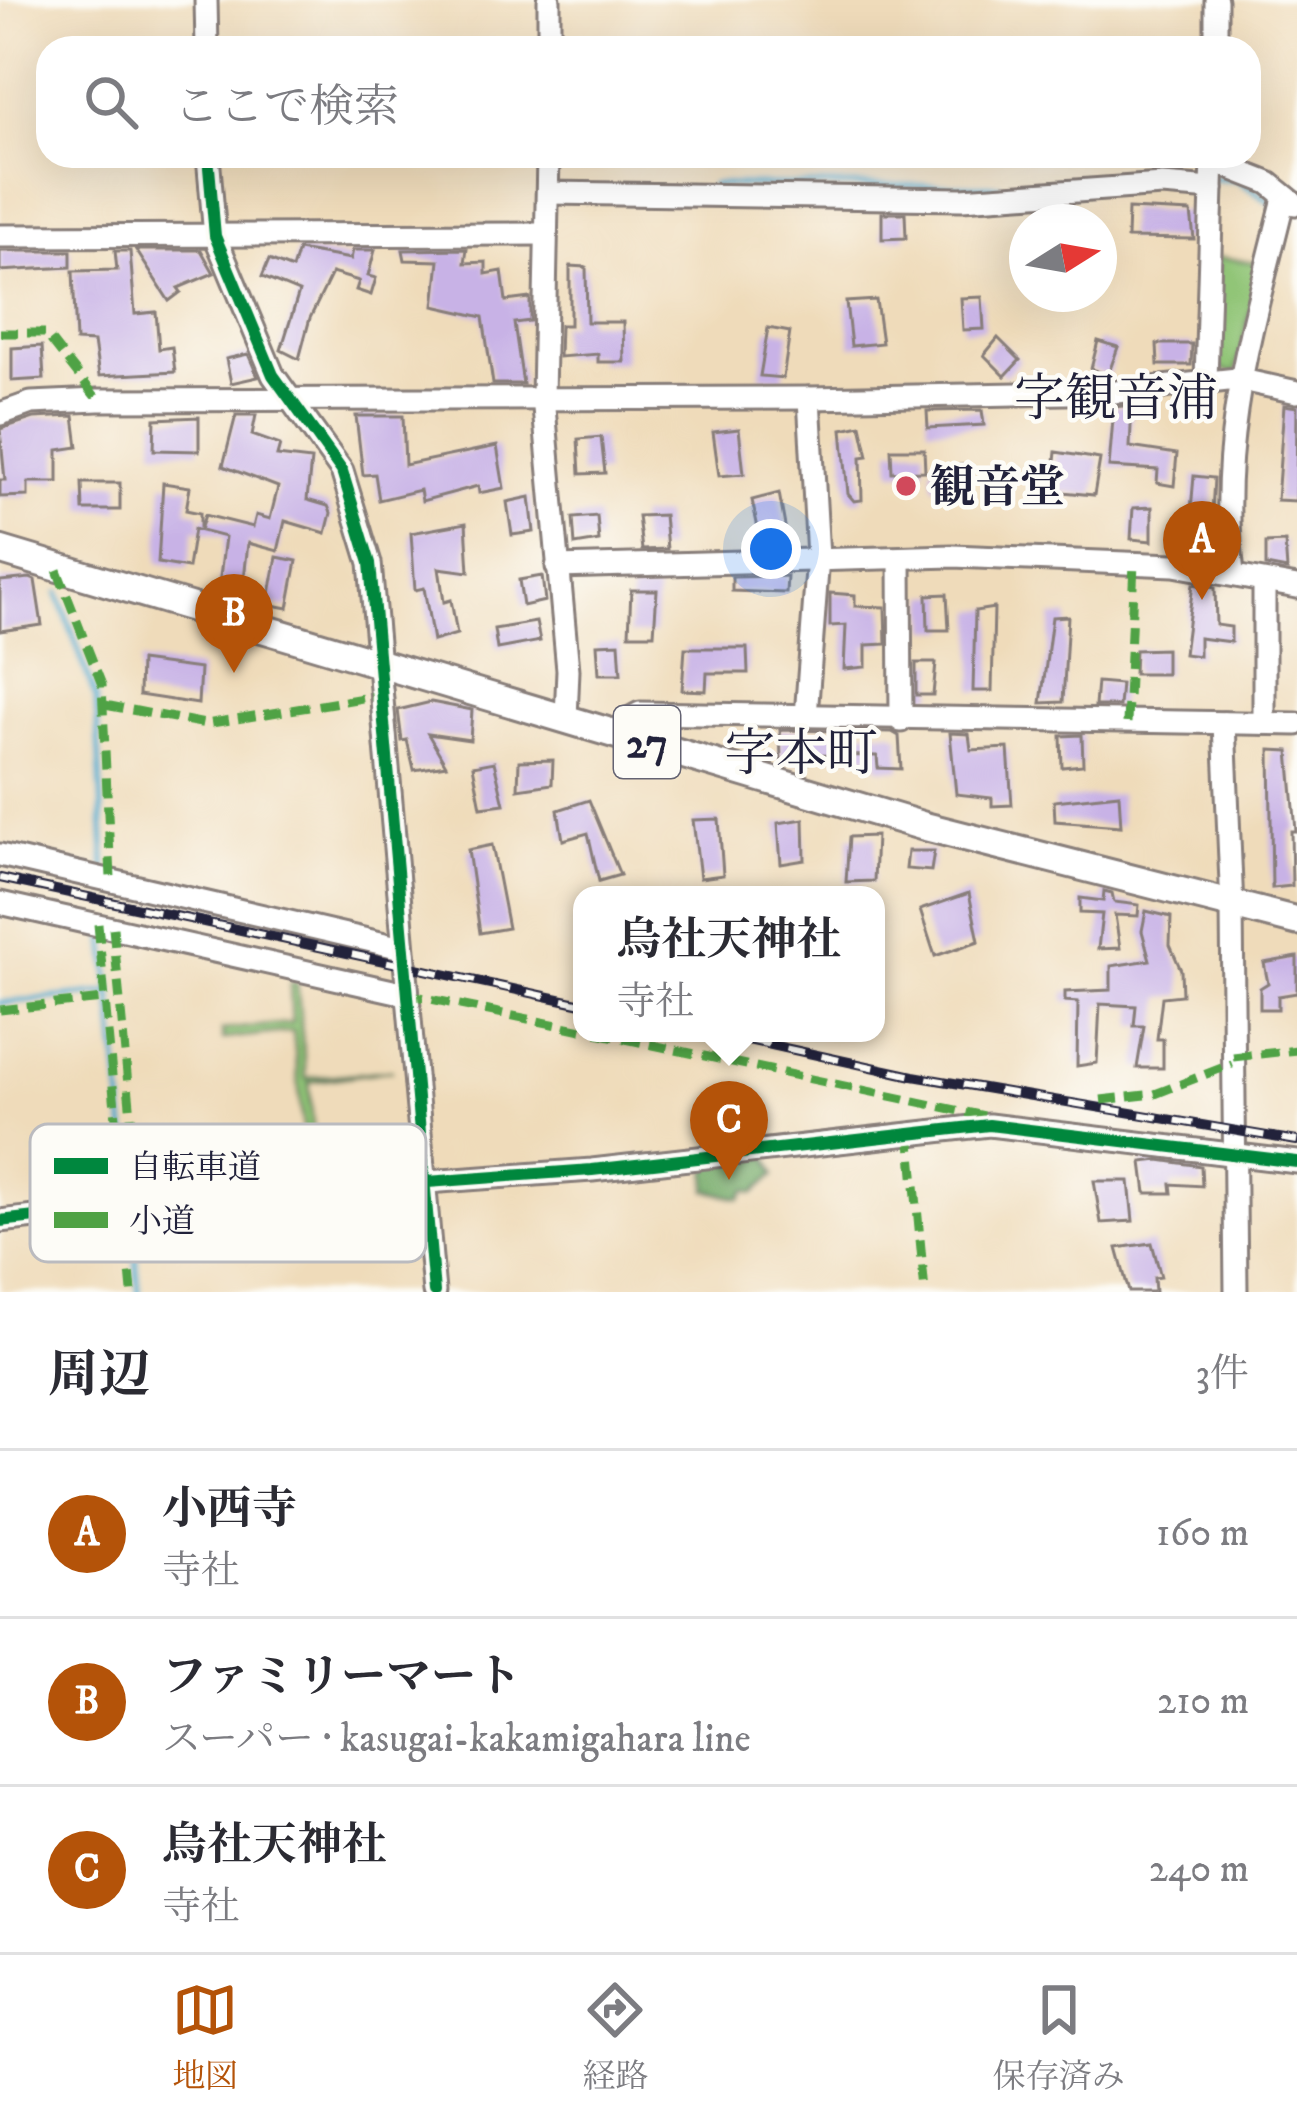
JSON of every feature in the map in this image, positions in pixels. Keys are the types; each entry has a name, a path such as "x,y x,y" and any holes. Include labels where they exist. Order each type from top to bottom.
{"main road":[{"name":"27","path":"5,545 923,826 1297,921"}],"street":[{"path":"206,0 207,36"},
{"path":"549,0 549,36"},
{"path":"1216,0 1216,36"},
{"path":"209,168 215,236 256,337 290,401 320,436 354,497 372,578 417,1124"},
{"path":"548,168 543,397 568,670 566,718"},
{"path":"1206,380 1213,168"},
{"path":"1233,573 1227,484 1237,380 1290,202 1270,183 1234,168"},
{"path":"548,193 962,199 1162,185 1212,189"},
{"path":"0,236 545,234"},
{"path":"0,414 32,403 98,400 809,398 1116,392 1206,380 1237,380 1297,392"},
{"path":"806,716 818,557 809,398"},
{"path":"557,567 818,557 1135,563 1233,573 1297,587"},
{"path":"900,559 902,721"},
{"path":"1264,583 1264,723"},
{"path":"626,736 627,720 640,713 902,721 1297,724"},
{"path":"1224,723 1232,907 1236,1292"},
{"path":"0,854 402,947"},
{"path":"0,903 406,994"},
{"path":"426,1180 592,1170 988,1125 1297,1162"},
{"path":"426,1217 434,1292"},
{"path":"0,1221 30,1218"}],"green space":[{"path":"1217,257 1261,263 1236,373 1214,368"},
{"path":"290,983 297,983 306,1078 393,1070 309,1082 313,1124 303,1124 293,1031 223,1039 222,1030 292,1023"},
{"path":"767,1155 775,1174 754,1193 746,1190 740,1199 707,1190 708,1165"}],"building":[{"path":"1128,209 1191,212 1194,239 1127,238"},
{"path":"882,213 905,213 906,238 882,239"},
{"path":"467,249 465,263 486,262 486,274 502,271 506,301 530,298 530,321 514,323 523,384 493,384 483,317 434,306 439,261 405,260 403,250"},
{"path":"136,250 201,250 214,273 178,288 181,292 169,301"},
{"path":"298,250 351,259 353,250 375,250 368,276 376,278 371,295 356,290 359,281 332,273 310,318 299,359 281,350 299,292 262,277 269,260 292,269"},
{"path":"0,251 71,251 71,267 0,271"},
{"path":"115,251 130,251 135,314 156,312 159,349 172,347 175,372 99,376 94,342 76,341 73,271 117,270"},
{"path":"570,266 586,267 587,322 623,322 624,362 598,362 598,354 559,357 560,325 570,325"},
{"path":"982,297 984,329 963,330 961,298"},
{"path":"876,300 882,343 851,346 846,302"},
{"path":"768,328 790,332 783,378 760,376"},
{"path":"998,338 1020,360 1005,376 984,355"},
{"path":"1098,341 1118,347 1108,375 1091,369"},
{"path":"1157,344 1192,344 1191,365 1158,365"},
{"path":"42,346 44,379 12,381 12,348"},
{"path":"248,354 258,377 231,383 226,359"},
{"path":"1132,405 1130,447 1177,454 1174,486 1157,483 1158,470 1109,467 1114,407"},
{"path":"1284,405 1297,407 1296,501 1277,500"},
{"path":"982,410 984,425 928,428 927,411"},
{"path":"236,415 256,415 252,435 280,445 277,456 311,460 307,500 328,506 331,513 326,533 285,521 278,551 248,543 243,588 219,585 225,537 194,529 188,568 158,563 163,483 190,487 186,510 200,513 200,530 205,515 253,527 256,515 270,519 278,487 223,466"},
{"path":"74,416 78,447 58,450 58,482 28,482 28,496 0,497 0,480 5,480 0,429 34,418"},
{"path":"356,416 403,416 405,465 497,446 504,488 479,493 478,486 422,501 420,490 379,500 375,474 363,475"},
{"path":"199,417 199,451 154,450 155,419"},
{"path":"861,425 868,456 861,457 862,500 854,501 848,494 842,429"},
{"path":"739,429 744,474 719,476 713,432"},
{"path":"601,437 605,473 580,474 578,439"},
{"path":"891,449 924,449 925,471 892,472"},
{"path":"1056,452 1100,459 1094,495 1052,491"},
{"path":"962,465 963,483 934,487 931,468"},
{"path":"1194,476 1214,478 1212,512 1191,510"},
{"path":"82,483 120,483 120,510 83,510"},
{"path":"779,493 787,537 761,542 752,500"},
{"path":"530,497 534,532 512,535 507,502"},
{"path":"1152,507 1152,541 1131,539 1133,508"},
{"path":"664,515 667,549 642,550 638,516"},
{"path":"597,516 599,541 575,545 573,518"},
{"path":"466,523 469,572 439,568 444,602 451,600 457,634 433,641 424,588 415,590 411,533"},
{"path":"1285,542 1287,570 1266,566 1266,543"},
{"path":"277,557 297,561 288,608 268,604"},
{"path":"542,576 545,601 523,606 519,580"},
{"path":"787,576 786,593 732,591 732,577"},
{"path":"35,580 42,625 0,631 0,581"},
{"path":"1193,584 1215,588 1216,625 1231,627 1231,642 1199,638 1199,656 1184,654"},
{"path":"631,590 657,590 654,634 629,634"},
{"path":"830,593 855,595 855,606 885,607 886,644 866,645 866,667 844,669 846,625 830,626"},
{"path":"947,594 949,630 928,630 927,595"},
{"path":"994,608 992,691 973,691 975,611"},
{"path":"1068,616 1063,702 1041,703 1052,617"},
{"path":"536,622 540,641 497,649 494,629"},
{"path":"619,643 621,674 599,674 597,644"},
{"path":"685,648 747,648 748,673 707,673 706,691 682,690"},
{"path":"1166,649 1166,674 1134,674 1135,650"},
{"path":"140,661 200,669 198,704 139,695"},
{"path":"916,663 936,663 933,695 916,695"},
{"path":"1097,682 1121,684 1119,706 1095,706"},
{"path":"431,702 472,710 470,740 428,734 446,765 414,770 407,740 402,741 398,710"},
{"path":"780,730 892,732 899,736 901,769 878,768 877,756 809,755 809,763 781,760"},
{"path":"950,733 969,734 971,750 1008,748 1012,805 992,806 992,798 956,794"},
{"path":"1082,735 1083,765 1062,767 1061,736"},
{"path":"1270,750 1289,751 1296,831 1291,831 1292,886 1272,888"},
{"path":"553,760 552,784 518,789 519,761"},
{"path":"494,762 504,804 481,807 473,766"},
{"path":"1119,794 1121,826 1055,821 1054,801"},
{"path":"589,800 620,875 599,881 588,833 563,840 558,810"},
{"path":"719,819 723,875 700,878 693,820"},
{"path":"804,819 805,860 781,864 778,823"},
{"path":"876,836 874,881 846,882 849,837"},
{"path":"492,845 508,928 480,933 468,850"},
{"path":"908,851 934,851 931,871 906,869"},
{"path":"1104,891 1112,893 1114,902 1139,905 1138,916 1115,915 1120,948 1098,949 1102,914 1080,913 1080,898 1103,901"},
{"path":"969,893 979,941 935,956 920,910"},
{"path":"1146,911 1171,917 1170,945 1181,970 1182,995 1162,997 1157,1039 1163,1039 1163,1068 1137,1068 1144,1026 1134,1026 1136,1006 1100,1004 1097,1063 1077,1066 1078,1002 1065,1001 1065,992 1111,990 1111,966 1150,960 1142,931"},
{"path":"1297,957 1297,993 1278,996 1278,1009 1260,1009 1260,988 1268,983 1264,963"},
{"path":"1142,1162 1201,1166 1202,1186 1171,1184 1172,1193 1146,1193"},
{"path":"1094,1181 1129,1181 1133,1221 1101,1223"},
{"path":"1152,1243 1161,1277 1154,1278 1155,1292 1129,1292 1117,1248"}],"waterway":[{"path":"1174,176 1238,180 1278,207"},
{"path":"712,185 999,186"},
{"path":"58,593 96,699 105,867"},
{"path":"105,937 124,1124"},
{"path":"0,1003 111,992"},
{"path":"136,1262 139,1292"}],"railway":[{"path":"0,878 573,1002"},
{"path":"757,1042 913,1076 1297,1141"}],"marked path":[{"path":"0,333 45,333 98,400"},
{"path":"1127,723 1134,563"},
{"path":"57,570 102,685 111,878"},
{"path":"105,705 206,724 381,695"},
{"path":"98,924 116,1124"},
{"path":"113,928 132,1124"},
{"path":"406,994 573,1028"},
{"path":"0,1010 103,999"},
{"path":"639,1042 984,1116"},
{"path":"1233,1057 1297,1050"},
{"path":"1101,1100 1155,1094 1232,1064"},
{"path":"910,1132 925,1292"},
{"path":"129,1262 132,1292"}],"cycle path":[{"path":"209,168 215,236 273,375 342,471 370,563 419,1124"},
{"path":"426,1182 592,1170 989,1125 1297,1162"},
{"path":"426,1201 434,1292"},
{"path":"0,1221 30,1218"}],"place":[{"name":"観音堂","path":"906,486"},
{"name":"小西寺","path":"1202,600"},
{"name":"ファミリーマート","path":"234,673"},
{"name":"烏社天神社","path":"729,1180"}],"district":[{"name":"字観音浦","path":"1116,397"},
{"name":"字本町","path":"801,752"}]}
